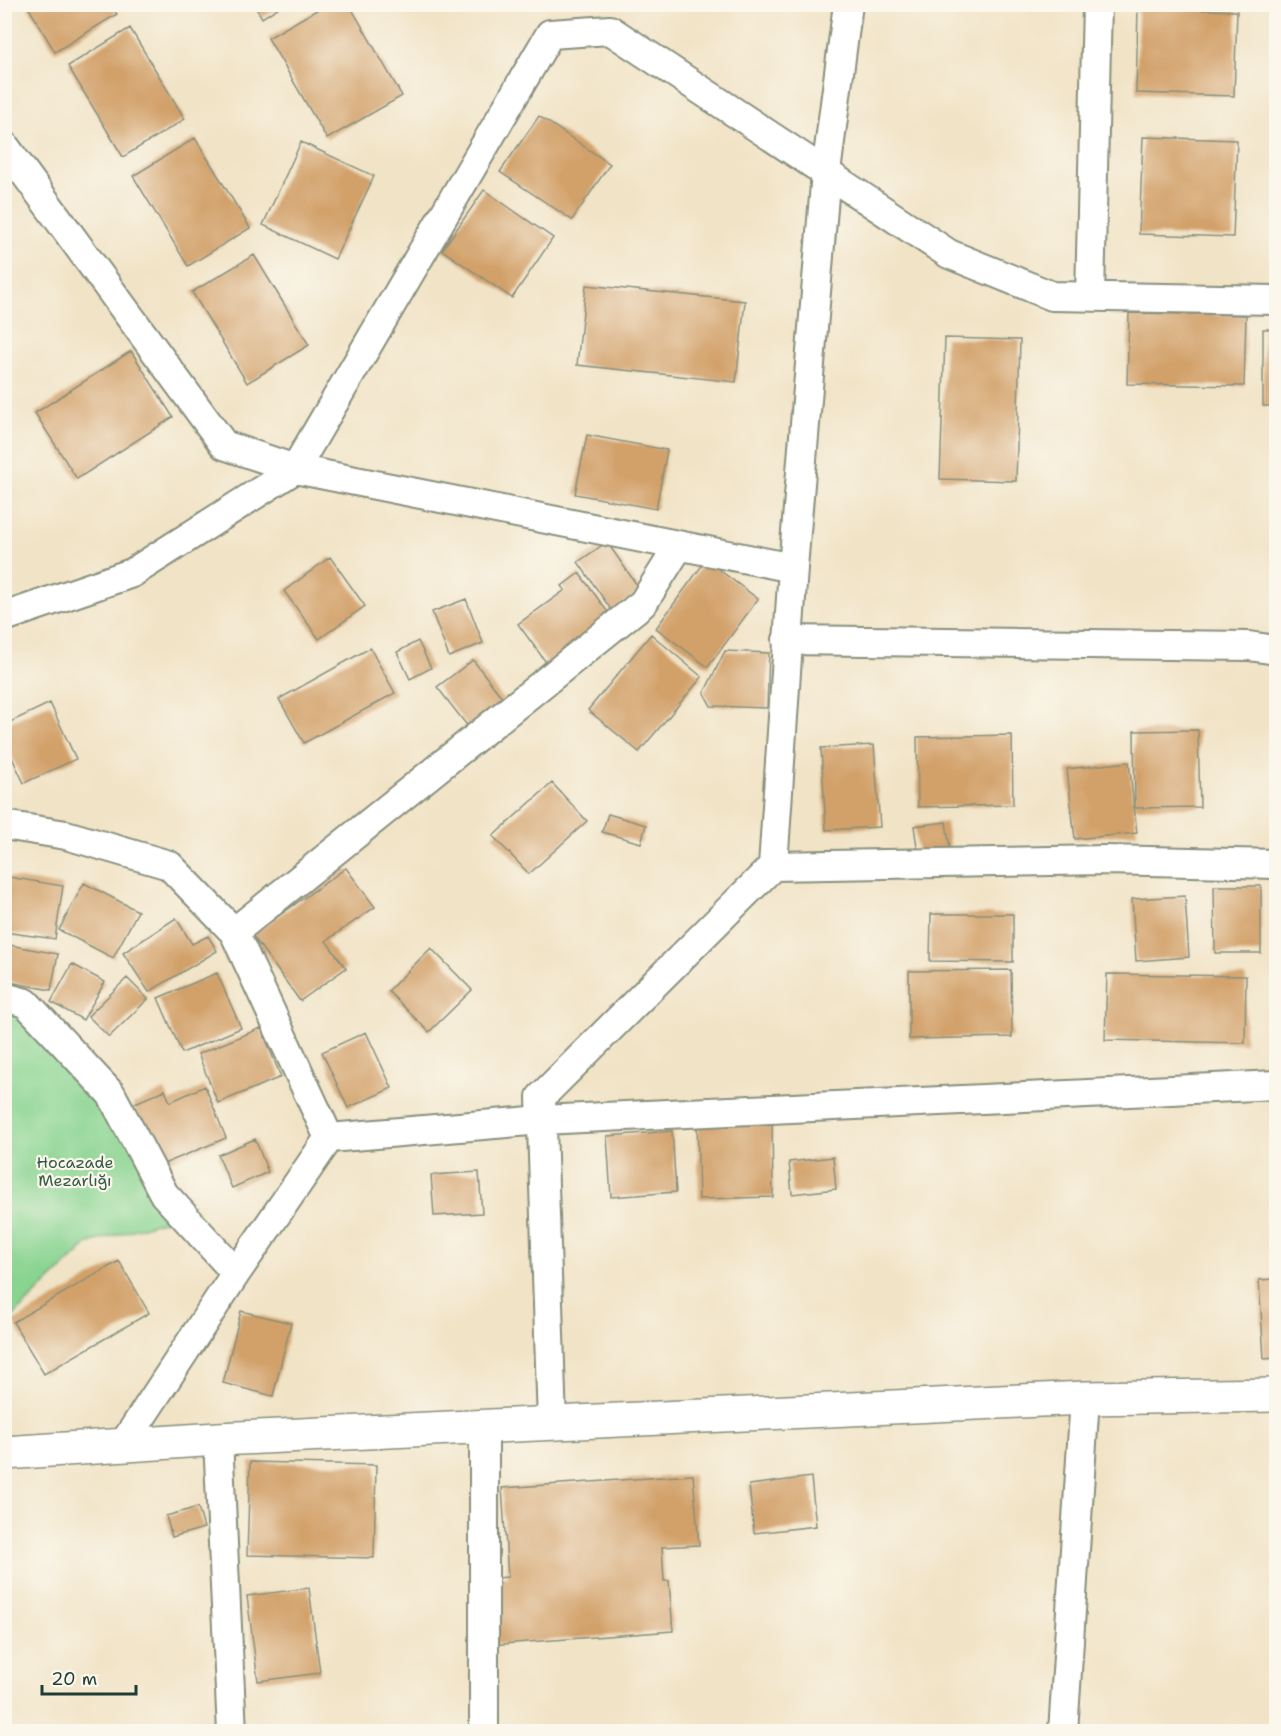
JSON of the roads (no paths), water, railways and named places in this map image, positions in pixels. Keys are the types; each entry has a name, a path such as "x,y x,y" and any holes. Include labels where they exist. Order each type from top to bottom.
{"street":[{"path":"552,1423 541,1097 773,866 793,568 826,172 848,4"},
{"path":"1090,296 1097,4"},
{"path":"4,618 132,573 295,470 550,34 610,30 949,254 1052,296 1276,300"},
{"path":"4,145 224,445 295,470 793,568"},
{"path":"234,932 644,603 679,546"},
{"path":"788,640 1249,646 1276,650"},
{"path":"4,825 66,835 169,865 234,932 329,1138"},
{"path":"773,866 1106,860 1276,864"},
{"path":"4,997 26,1003 111,1094 164,1194 236,1273"},
{"path":"329,1138 542,1120 1276,1085"},
{"path":"123,1445 236,1273 329,1138"},
{"path":"4,1453 218,1439 1086,1398 1276,1395"},
{"path":"1063,1731 1086,1398"},
{"path":"484,1427 484,1731"},
{"path":"218,1439 232,1731"}],"park label":[{"name":"Hocazade Mezarlığı","path":"75,1171"}]}
